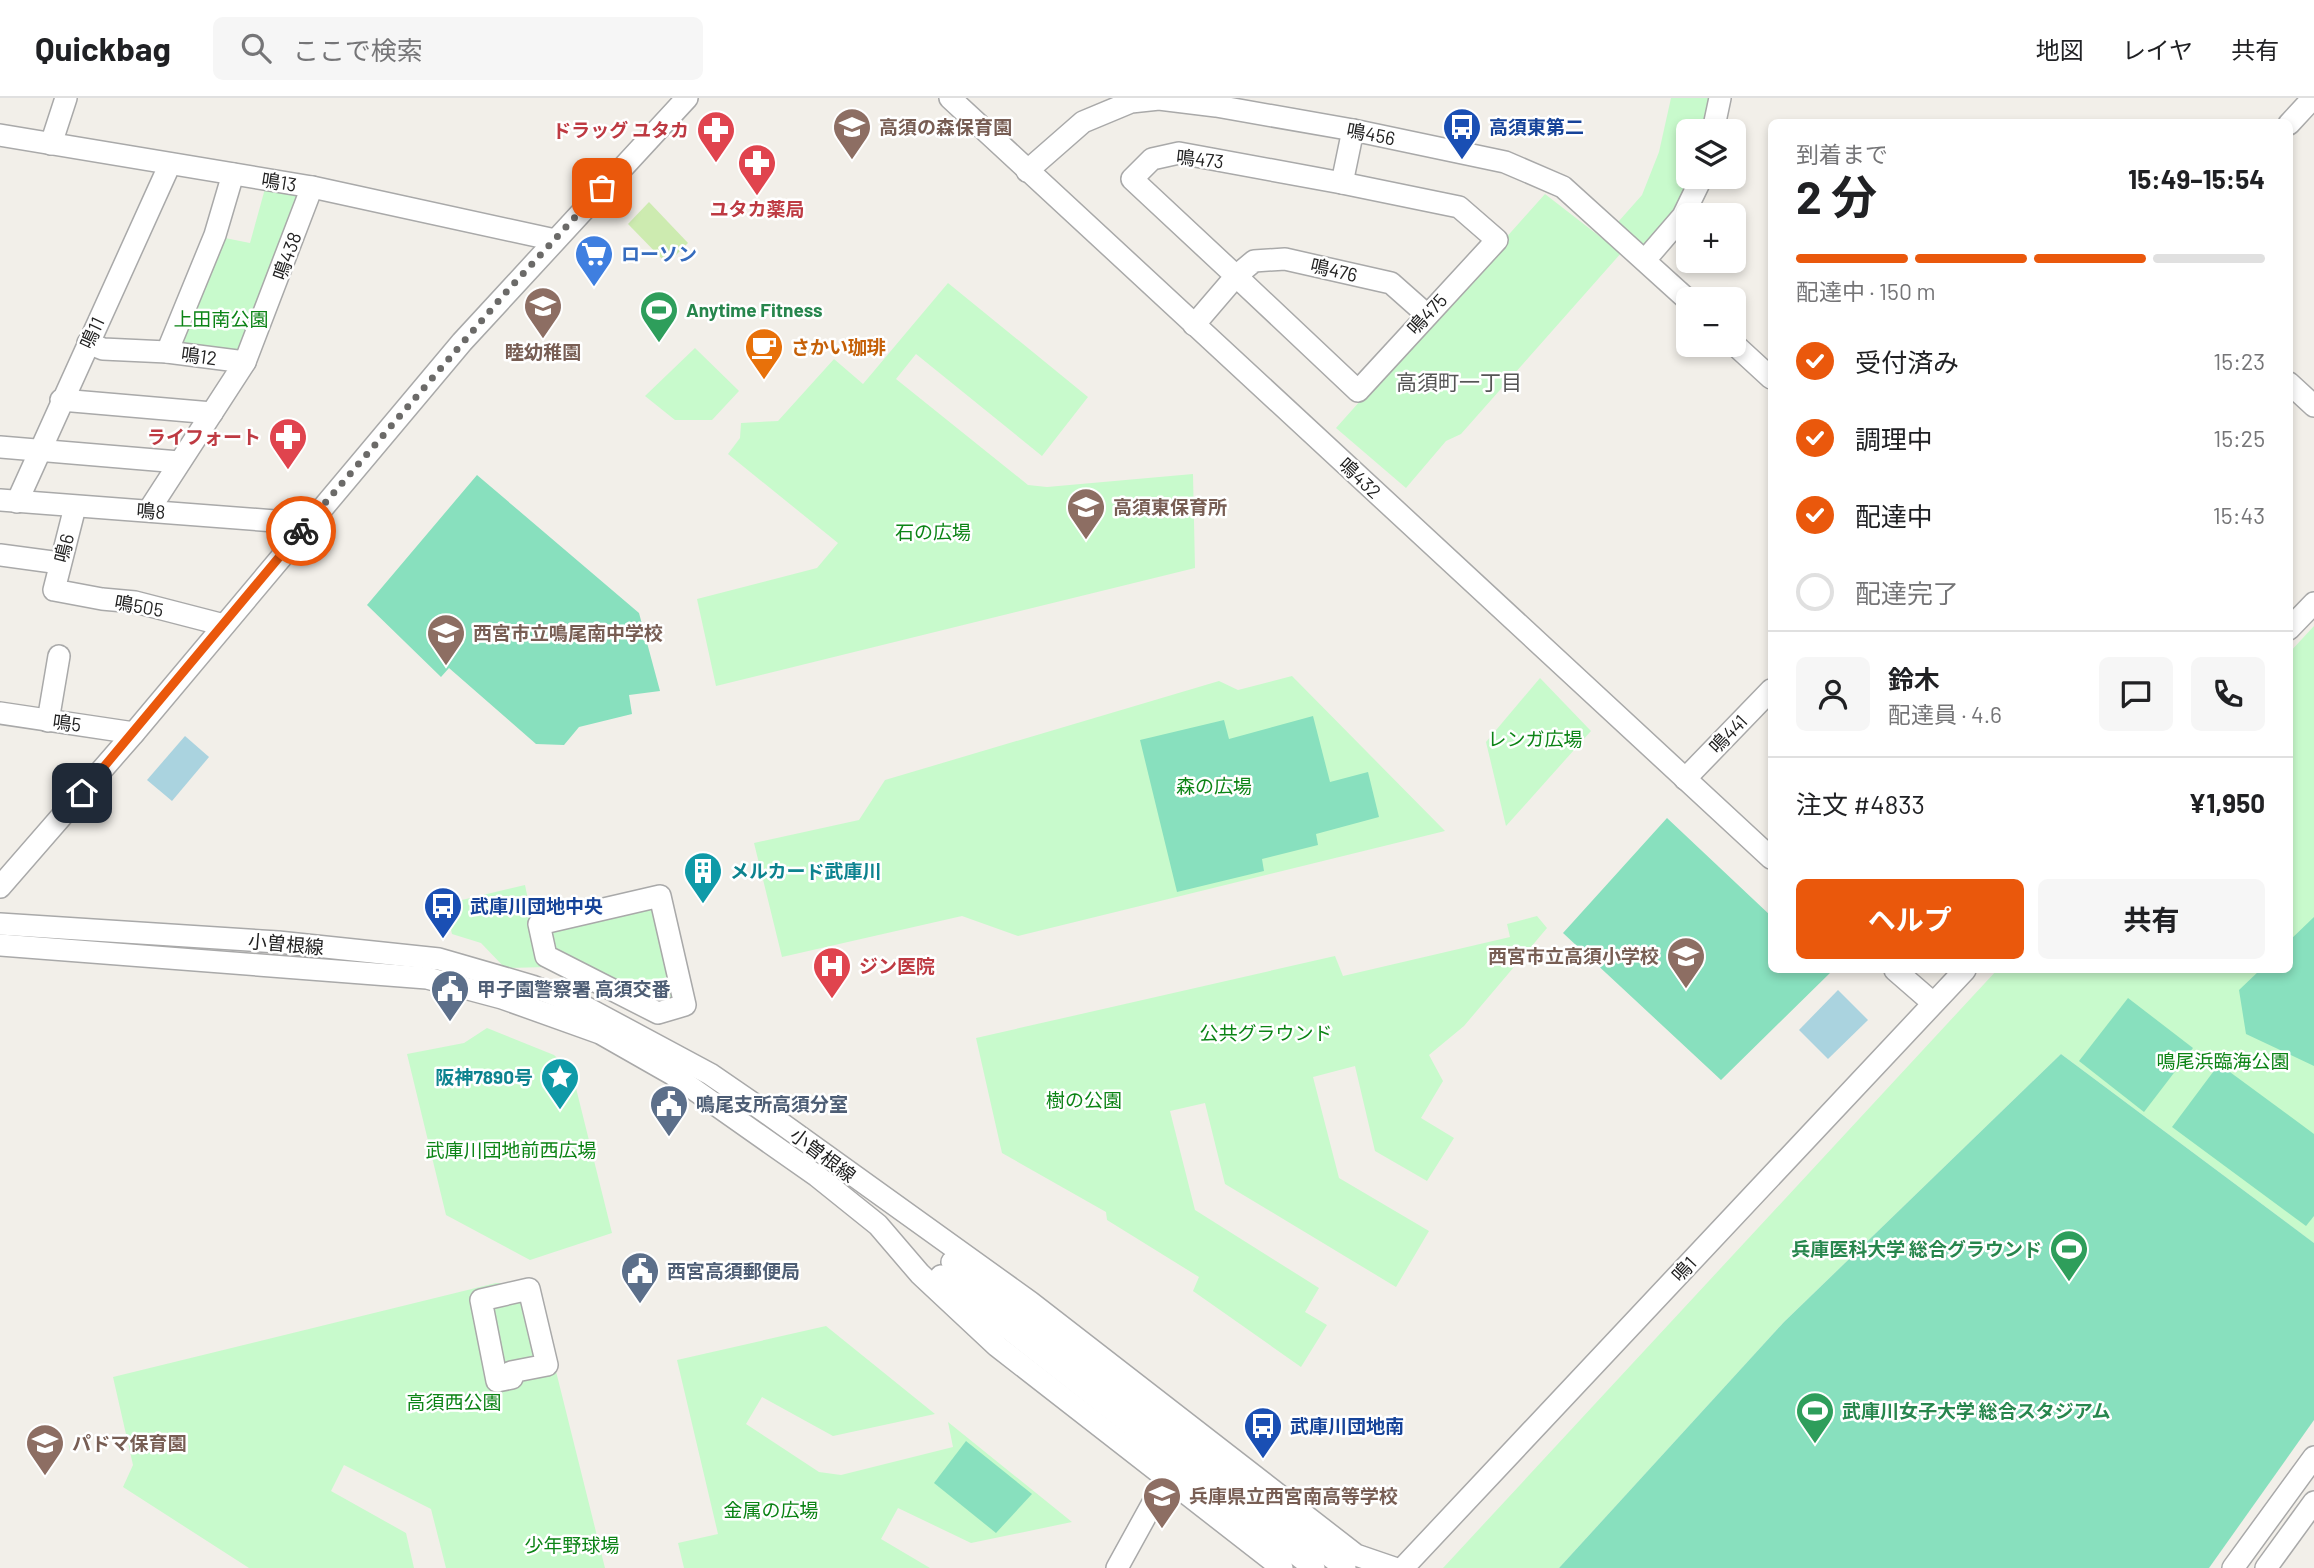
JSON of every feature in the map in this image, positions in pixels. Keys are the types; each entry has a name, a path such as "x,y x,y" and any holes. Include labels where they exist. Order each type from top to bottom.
{"street":[{"path":"51,144 66,98"},
{"path":"0,887 134,733 299,533 462,342 687,98"},
{"name":"鳴432","path":"950,98 1768,855"},
{"path":"1716,119 1720,98"},
{"path":"2293,120 2313,98"},
{"name":"鳴456","path":"1027,171 1083,122 1131,102 1159,99 1216,106 1353,130 1505,162 1563,187 1676,289"},
{"path":"1342,183 1353,130"},
{"name":"鳴13","path":"0,135 312,187 555,240"},
{"name":"鳴473","path":"1236,276 1132,179 1152,159 1179,153 1342,183"},
{"name":"鳴11","path":"8,501 37,452 170,164"},
{"name":"鳴12","path":"149,510 245,362 167,352 215,235 233,174"},
{"name":"鳴475","path":"1236,276 1358,391 1426,314 1497,240 1459,207 1342,183"},
{"name":"鳴438","path":"245,362 251,353 312,187"},
{"path":"1645,260 1683,216 1696,189"},
{"name":"鳴476","path":"1236,276 1254,261 1285,259 1391,283 1426,314"},
{"path":"1194,325 1236,276"},
{"path":"88,342 103,349 167,352"},
{"path":"1746,355 1768,375"},
{"path":"2293,387 2314,407"},
{"path":"61,400 212,413"},
{"path":"0,447 179,462"},
{"name":"鳴8","path":"8,501 275,522 299,533"},
{"name":"鳴6","path":"54,590 75,507"},
{"path":"0,555 60,563"},
{"name":"鳴505","path":"54,590 135,602 224,625"},
{"path":"2293,625 2314,603"},
{"path":"48,721 59,656"},
{"name":"鳴441","path":"1685,779 1768,693"},
{"name":"鳴5","path":"0,713 134,733"},
{"path":"660,896 685,1005 658,1013 546,956 539,924 660,896"},
{"name":"小曽根線","path":"0,923 371,951 439,960 485,971 576,1003 645,1037 710,1074 1030,1302 1356,1555 1394,1568"},
{"name":"小曽根線","path":"0,945 427,978 502,998 600,1033 672,1074 817,1175 878,1225 920,1274 997,1346 1282,1568"},
{"path":"1898,973 1933,1003"},
{"name":"鳴1","path":"1403,1568 1962,973"},
{"path":"863,1185 984,1290 1029,1337 1314,1568"},
{"path":"878,1225 1345,1568"},
{"path":"529,1289 547,1365 511,1373 512,1378 497,1381 481,1300 529,1289"},
{"path":"2233,1568 2314,1457"},
{"path":"1117,1568 1160,1490"},
{"path":"2266,1568 2314,1502"}],"green space":[{"path":"1671,98 1714,98 1709,119 1676,119 1676,189 1692,189 1681,203 1676,203 1676,209 1635,263 1622,252 1461,434 1446,441 1406,488 1336,428 1545,194 1603,239 1642,195 1659,152"},
{"name":"上田南公園","path":"266,185 305,191 243,359 172,348 220,237 250,243"},
{"path":"649,202 688,243 667,264 628,224"},
{"name":"石の広場","path":"948,283 1088,397 1042,456 916,354 896,379 1028,485 1047,487 1193,474 1195,568 716,686 697,599 817,568 838,543 728,454 740,438 741,423 778,421 834,359 863,384"},
{"path":"695,348 739,391 712,420 675,420 645,396"},
{"path":"477,475 639,613 660,691 629,695 632,714 579,727 564,745 536,744 449,668 441,677 367,605"},
{"name":"鳴尾浜臨海公園","path":"2314,626 2314,1243 2061,1054 1784,1322 1559,1568 1443,1568 1994,973 2293,973 2293,649"},
{"name":"森の広場","path":"1292,676 1445,831 1018,936 962,916 782,957 754,843 859,820 885,780 1219,681 1238,690"},
{"name":"レンガ広場","path":"1540,678 1591,731 1506,826 1486,742"},
{"path":"1313,716 1330,782 1368,772 1379,817 1316,834 1318,845 1262,859 1264,871 1177,892 1140,740 1224,720 1229,739"},
{"path":"1667,818 1768,913 1768,973 1830,973 1721,1080 1563,933"},
{"path":"525,885 534,928 658,897 684,1011 547,967 505,968 481,943 452,934 445,904"},
{"name":"樹の公園","path":"1537,916 1547,928 1464,1026 1429,1055 1443,1081 1421,1118 1454,1138 1427,1181 1375,1151 1355,1066 1313,1077 1339,1178 1429,1231 1396,1287 1225,1184 1205,1103 1170,1111 1195,1210 1319,1288 1305,1312 1327,1325 1301,1367 1193,1291 1199,1277 1107,1220 1106,1212 1002,1153 976,1038 1335,956 1343,976 1510,937 1507,924"},
{"path":"2314,917 2314,1066 2246,1034 2239,990 2257,973 2293,973 2293,937"},
{"path":"2128,998 2193,1048 2144,1112 2079,1061"},
{"name":"武庫川団地前西広場","path":"487,1028 554,1055 572,1072 612,1233 530,1260 446,1215 407,1054 464,1043"},
{"name":"兵庫医科大学 総合グラウンド","path":"2061,1054 2314,1243 2314,1420 2209,1568 1559,1568 1784,1322"},
{"path":"2219,1064 2314,1134 2314,1216 2306,1226 2172,1127"},
{"name":"高須西公園","path":"496,1283 534,1283 605,1568 446,1568 431,1509 344,1465 331,1491 406,1533 414,1568 249,1568 123,1487 133,1465 113,1377"},
{"name":"金属の広場","path":"826,1326 935,1414 833,1436 762,1397 746,1424 819,1472 841,1475 953,1447 948,1422 1072,1522 971,1543 898,1508 881,1539 930,1568 684,1568 678,1543 718,1534 677,1360"},
{"path":"966,1441 1032,1494 996,1533 934,1483"}],"water":[{"path":"185,736 209,757 172,801 147,780"},
{"path":"1838,990 1868,1020 1828,1059 1799,1030"}],"way so far":[{"path":"301,531 508,290 602,188"}],"place":[{"name":"高須の森保育園","path":"852,161"},
{"name":"高須東第二","path":"1462,161"},
{"name":"ドラッグ ユタカ","path":"716,164"},
{"name":"ユタカ薬局","path":"757,197"},
{"name":"ローソン","path":"594,288"},
{"name":"睦幼稚園","path":"543,340"},
{"name":"Anytime Fitness","path":"659,344"},
{"name":"さかい珈琲","path":"764,381"},
{"name":"ライフォート","path":"288,471"},
{"name":"高須東保育所","path":"1086,541"},
{"name":"西宮市立鳴尾南中学校","path":"446,667"},
{"name":"メルカード武庫川","path":"703,905"},
{"name":"武庫川団地中央","path":"443,940"},
{"name":"西宮市立高須小学校","path":"1686,990"},
{"name":"ジン医院","path":"832,1000"},
{"name":"甲子園警察署 高須交番","path":"450,1023"},
{"name":"阪神7890号","path":"560,1111"},
{"name":"鳴尾支所高須分室","path":"669,1138"},
{"name":"兵庫医科大学 総合グラウンド","path":"2069,1283"},
{"name":"西宮高須郵便局","path":"640,1305"},
{"name":"武庫川女子大学 総合スタジアム","path":"1815,1445"},
{"name":"武庫川団地南","path":"1263,1460"},
{"name":"パドマ保育園","path":"45,1477"},
{"name":"兵庫県立西宮南高等学校","path":"1162,1530"}],"district":[{"name":"高須町一丁目","path":"1459,383"}],"route":[{"path":"82,793 301,531"}],"park label":[{"name":"公共グラウンド","path":"1266,1033"},
{"name":"少年野球場","path":"572,1545"}]}
